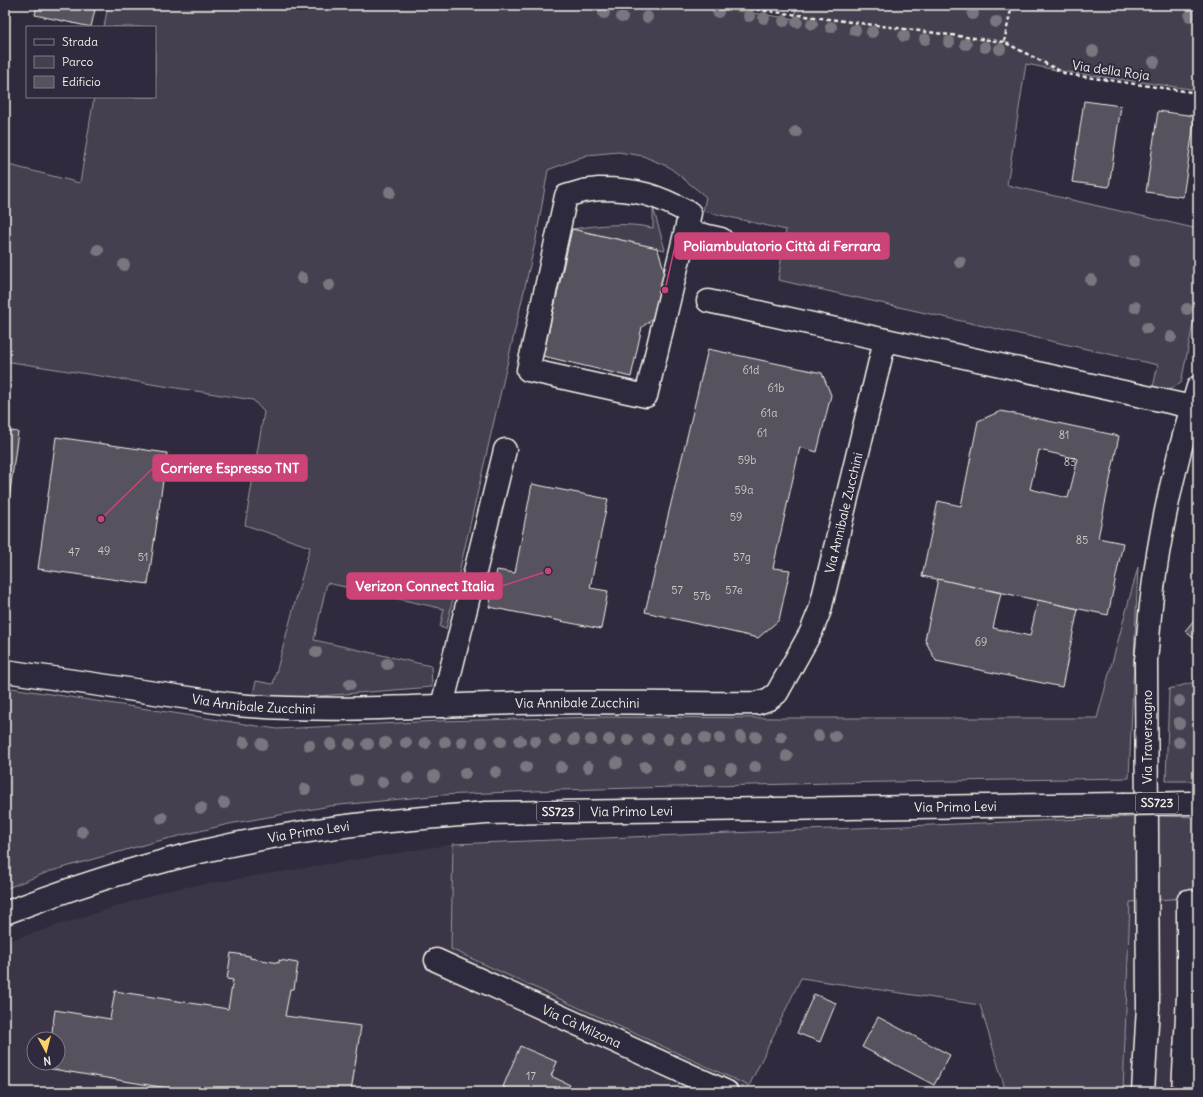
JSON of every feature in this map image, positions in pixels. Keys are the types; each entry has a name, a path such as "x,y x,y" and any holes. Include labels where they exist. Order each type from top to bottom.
{"street":[{"path":"599,189 632,190 648,194 666,200 690,213 686,231 646,396 528,370 566,196 583,191 599,189"},
{"path":"686,231 721,239"},
{"path":"708,301 885,340 1195,397"},
{"name":"Via Annibale Zucchini","path":"5,671 238,705 268,708 442,706 564,702 758,703 769,699 777,693 811,632 823,599 885,340"},
{"name":"Via Traversagno","path":"1143,1092 1148,1007 1146,660 1151,605 1165,516 1174,475 1195,397"},
{"path":"442,706 505,450"},
{"name":"Via Primo Levi","path":"5,913 110,877 222,847 290,834 410,819 494,813 1194,803"},
{"path":"1183,1092 1188,996 1188,900"},
{"name":"Via Cà Milzona","path":"436,960 727,1092"}],"path":[{"name":"Via della Roja","path":"722,5 1004,42 1066,74 1198,93"},
{"path":"1004,42 1012,5"}],"shaded area":[{"path":"453,844 451,949 762,1092 5,1092 5,942 168,890"},
{"path":"1198,897 1198,1092 1123,1092 1130,902"}],"green space":[{"path":"108,5 696,5 795,19 796,5 1198,5 1198,90 1061,71 1026,64 1007,185 1198,229 1198,300 1181,383 1169,390 1153,387 1158,365 778,280 786,230 703,211 706,197 669,167 643,156 618,152 587,155 548,170 536,239 446,629 440,627 444,609 327,583 314,640 431,666 432,687 282,699 253,694 256,681 273,684 310,547 245,525 264,412 253,400 5,361 5,164 80,183 94,98 156,98 156,26 104,26"},
{"path":"653,207 665,250 572,229 613,225 633,225 653,228"},
{"path":"1138,567 1129,778 832,783 559,790 442,795 330,806 229,824 154,842 48,872 5,889 5,687 277,729 440,721 600,717 1097,718"},
{"path":"1198,681 1198,781 1166,781 1169,689"},
{"path":"1159,816 1198,817 1198,897 1130,902 1123,1092 1006,1092 980,1005 801,978 749,1086 451,949 453,844"}],"building":[{"path":"37,5 96,5 91,26 35,15"},
{"path":"1084,101 1121,106 1109,187 1072,182"},
{"path":"1158,111 1195,116 1183,197 1146,192"},
{"path":"572,229 657,248 667,281 658,310 650,321 642,327 631,377 543,356"},
{"path":"708,349 822,373 831,395 817,452 800,447 773,568 790,570 779,620 758,638 645,612"},
{"path":"1001,411 1119,436 1098,538 1123,543 1108,615 922,576 938,501 961,506 978,421","holes":["1039,450 1078,459 1068,498 1030,489"]},
{"path":"5,430 18,432 5,530"},
{"path":"56,437 167,453 148,584 38,569"},
{"path":"532,484 608,499 590,588 608,591 601,629 489,607 497,570 515,573"},
{"path":"938,579 1001,593 993,628 1030,636 1038,600 1078,609 1062,687 936,661 925,640"},
{"path":"1198,615 1198,642 1185,631"},
{"path":"231,953 279,963 279,960 298,963 294,989 290,989 285,1016 361,1026 351,1092 191,1092 64,1071 66,1071 66,1031 52,1031 55,1010 110,1019 115,991 228,1009 233,980 227,979"},
{"path":"814,994 836,1003 820,1042 797,1033"},
{"path":"878,1017 950,1055 934,1085 862,1047"},
{"path":"520,1046 557,1062 551,1076 570,1085 567,1092 514,1092 503,1087"}],"place":[{"name":"Poliambulatorio Città di Ferrara","path":"665,290"},
{"name":"Corriere Espresso TNT","path":"101,519"},
{"name":"Verizon Connect Italia","path":"548,571"}]}
